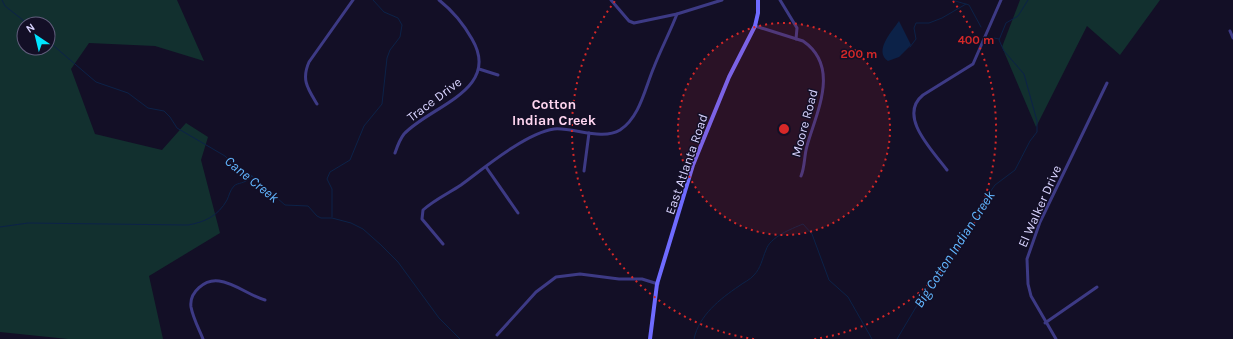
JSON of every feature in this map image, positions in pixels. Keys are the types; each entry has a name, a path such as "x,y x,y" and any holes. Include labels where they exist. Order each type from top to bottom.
{"street":[{"path":"317,104 308,88 304,72 309,62 354,0"},
{"path":"438,0 464,24 479,54 479,69 498,75"},
{"path":"611,0 629,21 637,23 677,14 722,0"},
{"name":"East Atlanta Road","path":"650,339 658,284 656,284 693,165 729,78 755,26 758,13 758,0"},
{"path":"780,0 797,28 796,39"},
{"path":"947,170 917,127 913,117 913,109 917,101 923,95 973,64 1001,0"},
{"path":"443,244 422,219 424,210 506,153 540,133 567,129 588,133 614,132 628,122 639,105 677,14"},
{"name":"Moore Road","path":"755,26 807,44 816,57 823,73 824,84 822,98 806,152 801,176"},
{"path":"1230,30 1233,38"},
{"name":"Trace Drive","path":"395,153 403,135 457,98 468,87 479,69"},
{"name":"El Walker Drive","path":"1056,339 1045,323 1031,296 1028,284 1027,259 1040,222 1107,83"},
{"path":"584,171 588,133"},
{"path":"486,167 518,213"},
{"path":"497,335 536,292 556,277 580,274 619,279 642,279 658,284"},
{"path":"203,339 191,307 194,296 201,286 206,283 220,281 265,300"},
{"path":"1045,323 1097,287"}],"green space":[{"path":"0,0 177,0 204,61 155,46 89,43 71,69 95,134 162,150 186,123 208,137 201,160 220,233 149,276 163,339 68,339 0,332"},
{"path":"1020,0 1160,0 1120,55 1087,26 1036,127 1002,47"}],"water":[{"path":"899,21 911,45 899,57 888,61 884,57 883,46"}],"waterway":[{"name":"Cane Creek","path":"2,0 5,6 18,16"},
{"path":"332,217 332,189 327,179 330,172 350,160 364,126 382,104 387,58 390,50 400,37 402,25 398,18 384,12 373,0"},
{"path":"952,0 969,5 981,27"},
{"name":"Big Cotton Indian Creek","path":"897,339 925,292 949,261 959,238 976,212 995,185 1015,170 1030,141 1037,132 1037,121 1024,74 1004,51 999,40 1006,23 1018,16 1028,0"},
{"path":"910,47 916,39 914,28 916,23 929,23 942,18 966,4"},
{"name":"Big Cotton Indian Creek","path":"994,38 999,39"},
{"name":"Cane Creek","path":"56,48 96,82 128,93 148,108 164,111 177,128 225,156 233,164 252,176 285,205 308,206 317,216 321,218 332,218 351,223 363,229 398,262 439,318 460,339"},
{"path":"0,227 28,223 188,225 205,220 215,214 223,206 234,186 246,181 252,176"},
{"name":"Big Cotton Indian Creek","path":"694,339 700,322 711,308 751,278 756,272 760,266 768,245 776,237 803,224 812,234 829,280 848,297 872,339"}],"district":[{"name":"Cotton Indian Creek","path":"554,112"}]}
